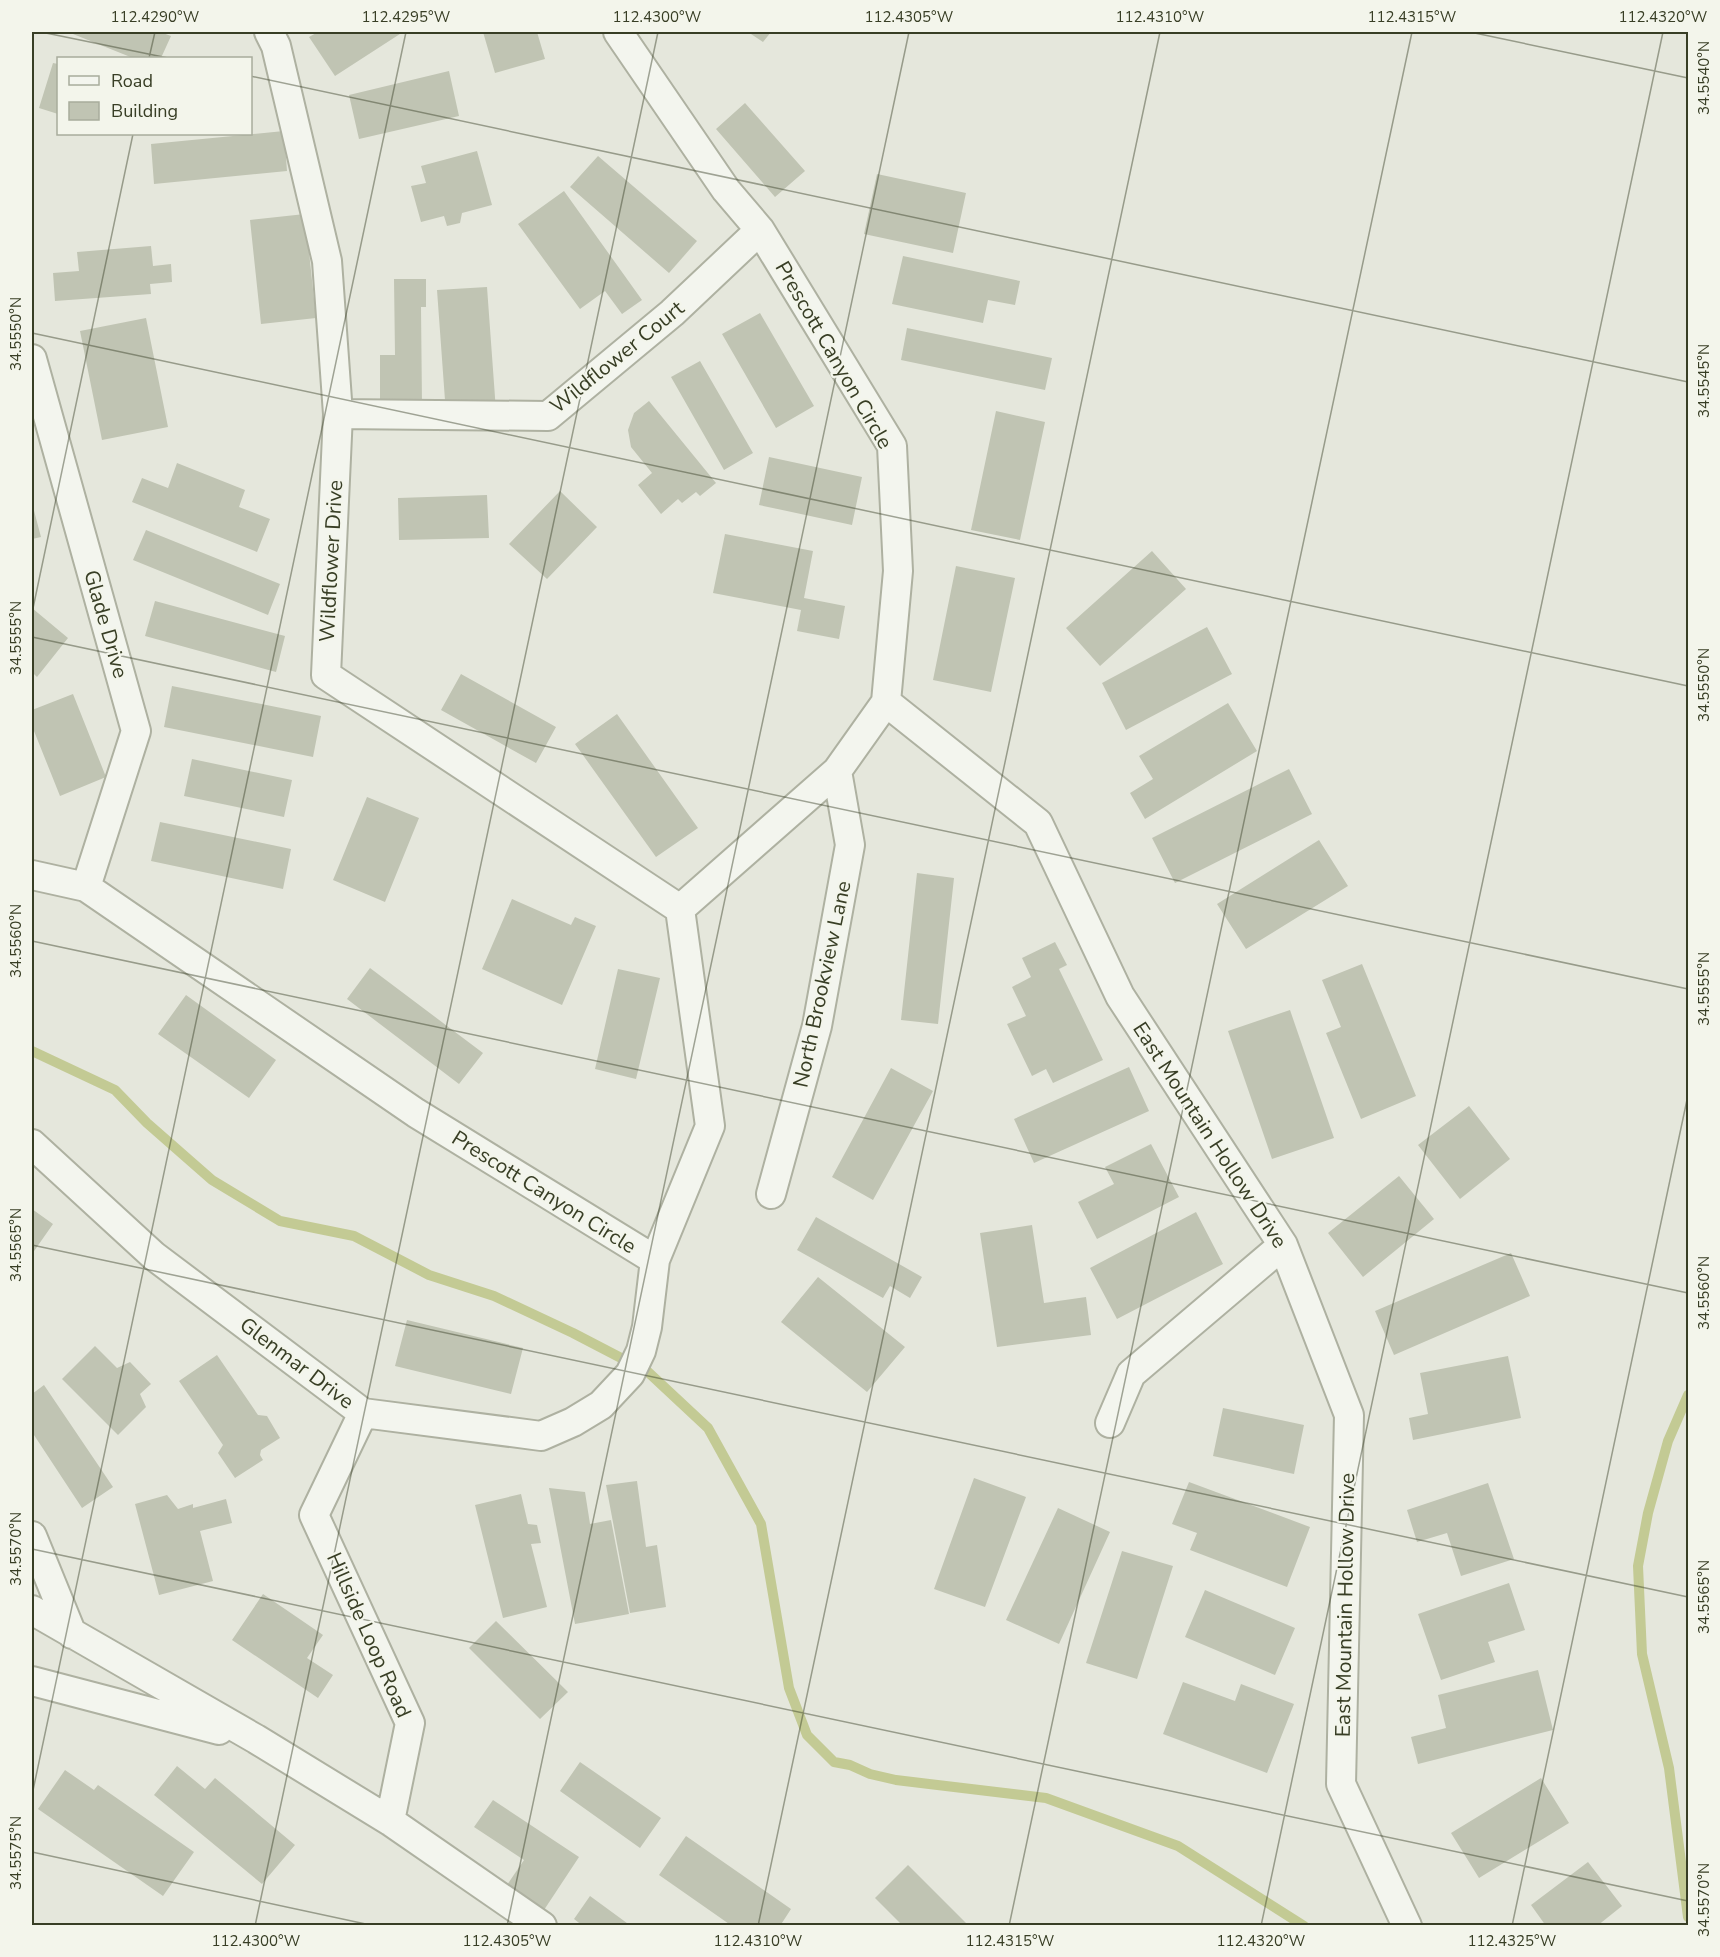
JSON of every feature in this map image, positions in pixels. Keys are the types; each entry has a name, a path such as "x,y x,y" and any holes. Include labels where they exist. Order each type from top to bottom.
{"street":[{"name":"Wildflower Drive","path":"269,32 276,46 327,261 338,414 326,675 680,909"},
{"name":"Prescott Canyon Circle","path":"618,32 726,190 760,230 892,446 898,571 886,702"},
{"name":"Wildflower Court","path":"338,414 548,416 672,313 760,230"},
{"name":"Glade Drive","path":"32,359 136,731 86,887"},
{"path":"680,909 837,771 886,702"},
{"name":"East Mountain Hollow Drive","path":"886,702 1038,823 1120,996 1283,1245 1349,1415 1341,1784 1407,1926"},
{"name":"North Brookview Lane","path":"771,1194 817,1026 850,845 837,771"},
{"name":"Prescott Canyon Circle","path":"32,875 86,887 416,1113 655,1260 710,1126 680,909"},
{"name":"Glenmar Drive","path":"32,1144 154,1256 363,1413 541,1436 573,1422 601,1405 630,1374 641,1351 649,1314 655,1260"},
{"path":"1110,1423 1131,1374 1283,1245"},
{"name":"Hillside Loop Road","path":"363,1413 314,1515 410,1723 390,1821"},
{"path":"32,1536 72,1634"},
{"path":"32,1610 256,1739 390,1821 542,1926"},
{"path":"32,1681 256,1739"}],"building":[{"path":"68,32 160,32 171,36 161,57 130,57"},
{"path":"318,32 403,32 335,76 309,37"},
{"path":"483,32 537,32 545,59 495,73"},
{"path":"748,32 771,32 763,42"},
{"path":"53,63 57,64 57,114 39,108"},
{"path":"449,71 459,116 359,139 349,95"},
{"path":"745,103 805,171 775,197 716,129"},
{"path":"284,131 287,171 154,184 151,144"},
{"path":"477,151 492,205 462,213 460,223 447,226 444,216 421,222 411,186 426,183 421,166"},
{"path":"598,156 697,241 669,273 570,187"},
{"path":"877,174 966,193 953,253 864,234"},
{"path":"564,191 642,300 622,314 605,291 580,309 518,224"},
{"path":"305,214 316,318 261,324 250,220"},
{"path":"151,246 153,266 171,264 172,282 150,284 151,294 55,301 53,273 79,271 77,252"},
{"path":"903,256 1020,281 1015,305 988,300 983,323 892,304"},
{"path":"394,279 426,279 426,307 421,307 422,405 380,405 380,355 395,355"},
{"path":"487,287 496,411 446,414 437,290"},
{"path":"760,313 814,406 776,428 722,334"},
{"path":"146,318 168,427 102,440 80,331"},
{"path":"907,328 1052,358 1045,390 901,360"},
{"path":"700,361 753,453 724,470 671,377"},
{"path":"649,401 716,483 700,496 696,492 682,503 678,499 661,514 638,485 652,473 631,447 628,430 634,413"},
{"path":"996,411 1045,422 1020,540 971,530"},
{"path":"769,457 862,477 852,525 759,505"},
{"path":"177,463 245,490 239,507 270,519 257,552 132,502 142,478 168,488"},
{"path":"560,491 597,527 547,579 509,544"},
{"path":"487,495 489,538 399,540 398,498"},
{"path":"32,503 41,537 32,539"},
{"path":"146,530 280,584 268,615 133,560"},
{"path":"725,534 813,551 804,598 845,606 839,639 797,631 801,610 713,593"},
{"path":"1152,551 1186,589 1100,666 1066,628"},
{"path":"956,566 1015,578 991,692 933,680"},
{"path":"155,601 285,636 276,672 145,636"},
{"path":"32,608 68,638 37,677 32,672"},
{"path":"1207,627 1232,674 1126,730 1102,683"},
{"path":"461,674 556,727 536,763 441,710"},
{"path":"172,686 321,716 313,757 164,727"},
{"path":"73,694 106,777 60,796 32,726 32,710"},
{"path":"1228,703 1257,751 1145,819 1130,793 1153,779 1139,756"},
{"path":"617,714 698,828 656,857 575,744"},
{"path":"192,759 292,780 284,817 184,796"},
{"path":"1289,769 1312,814 1175,883 1152,838"},
{"path":"367,797 419,818 385,902 333,880"},
{"path":"160,822 291,849 283,889 151,861"},
{"path":"1319,840 1348,886 1246,949 1217,904"},
{"path":"917,873 954,878 938,1024 901,1020"},
{"path":"512,899 571,925 575,917 596,926 562,1005 482,969"},
{"path":"1055,942 1067,965 1059,969 1103,1060 1053,1083 1046,1069 1032,1076 1007,1024 1026,1016 1012,987 1031,977 1022,958"},
{"path":"1362,964 1416,1096 1361,1119 1326,1033 1341,1027 1322,980"},
{"path":"370,968 483,1053 459,1084 347,999"},
{"path":"618,969 660,978 636,1079 595,1069"},
{"path":"186,995 276,1060 249,1098 158,1034"},
{"path":"1290,1010 1334,1138 1272,1159 1228,1031"},
{"path":"1129,1067 1149,1111 1034,1163 1014,1119"},
{"path":"891,1068 933,1091 873,1200 832,1177"},
{"path":"1469,1106 1510,1159 1460,1199 1418,1145"},
{"path":"1151,1144 1179,1197 1097,1239 1078,1202 1114,1184 1105,1167"},
{"path":"1399,1176 1434,1219 1363,1277 1328,1233"},
{"path":"32,1209 53,1224 32,1254"},
{"path":"1196,1212 1223,1264 1117,1319 1090,1268"},
{"path":"816,1217 922,1277 910,1298 890,1286 883,1298 797,1250"},
{"path":"1032,1225 1044,1303 1086,1297 1091,1335 997,1347 980,1233"},
{"path":"1511,1253 1530,1296 1394,1355 1375,1311"},
{"path":"818,1277 905,1347 867,1392 781,1322"},
{"path":"407,1320 523,1348 511,1394 395,1366"},
{"path":"95,1346 117,1368 130,1362 151,1384 140,1394 146,1407 118,1435 62,1379"},
{"path":"217,1355 258,1415 267,1416 280,1438 261,1450 260,1455 263,1460 235,1478 218,1453 223,1445 179,1381"},
{"path":"1508,1356 1521,1418 1413,1440 1409,1418 1428,1414 1420,1373"},
{"path":"44,1385 113,1487 82,1508 32,1432 32,1394"},
{"path":"1223,1408 1304,1425 1294,1474 1213,1456"},
{"path":"974,1478 1026,1497 985,1607 934,1589"},
{"path":"637,1481 646,1547 657,1545 666,1607 630,1613 606,1485"},
{"path":"1189,1482 1310,1527 1287,1587 1190,1550 1197,1533 1172,1524"},
{"path":"1488,1483 1514,1559 1461,1576 1447,1533 1417,1542 1407,1510"},
{"path":"549,1488 585,1492 590,1524 611,1520 629,1614 575,1624"},
{"path":"521,1494 528,1524 537,1525 541,1543 531,1544 547,1607 503,1618 475,1505"},
{"path":"167,1495 178,1509 193,1504 193,1508 226,1499 232,1523 200,1531 213,1581 159,1595 135,1504"},
{"path":"1058,1508 1110,1532 1059,1644 1006,1620"},
{"path":"1122,1551 1173,1566 1137,1679 1086,1663"},
{"path":"1509,1583 1525,1630 1488,1642 1495,1662 1441,1680 1418,1614"},
{"path":"1205,1590 1295,1628 1275,1675 1185,1637"},
{"path":"263,1594 323,1635 307,1658 333,1675 318,1698 232,1640"},
{"path":"496,1621 568,1692 540,1719 469,1648"},
{"path":"1538,1670 1553,1730 1418,1764 1411,1737 1446,1728 1438,1695"},
{"path":"1183,1682 1235,1701 1241,1684 1294,1704 1267,1773 1163,1734"},
{"path":"580,1762 661,1818 640,1848 560,1791"},
{"path":"177,1766 205,1789 215,1778 295,1845 262,1884 154,1795"},
{"path":"65,1770 94,1790 98,1785 194,1852 163,1896 38,1809"},
{"path":"1541,1778 1569,1823 1479,1878 1451,1833"},
{"path":"493,1800 579,1857 544,1910 507,1885 524,1860 474,1827"},
{"path":"686,1836 791,1909 780,1926 732,1926 659,1875"},
{"path":"1588,1862 1622,1906 1597,1926 1546,1926 1531,1905"},
{"path":"908,1865 969,1926 903,1926 875,1898"},
{"path":"590,1896 631,1926 583,1926 574,1919"}],"waterway":[{"path":"32,1051 115,1090 147,1123 212,1180 280,1221 354,1236 429,1275 494,1296 648,1372 708,1428 761,1524 789,1688 807,1735 834,1762 896,1780 1046,1798 1178,1846 1304,1926"},
{"path":"1688,1395 1668,1441 1648,1513 1638,1566 1642,1654 1669,1768 1688,1917"}]}
